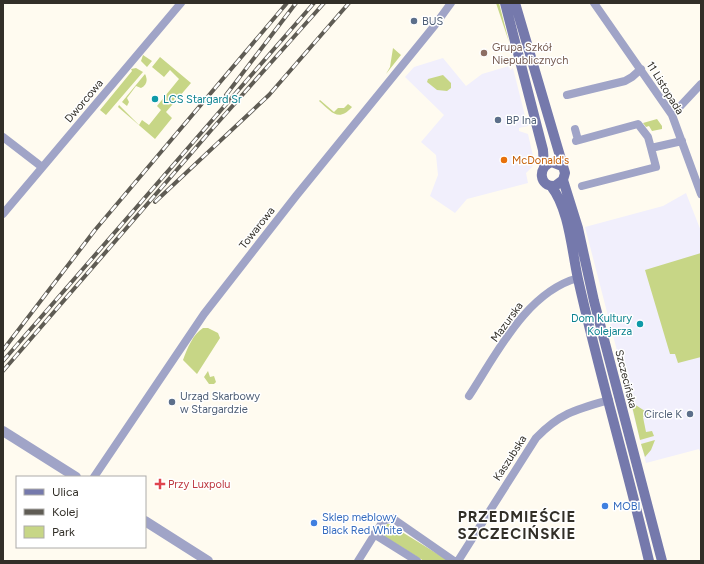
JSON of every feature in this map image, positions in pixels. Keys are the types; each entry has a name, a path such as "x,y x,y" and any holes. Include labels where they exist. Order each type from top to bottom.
{"main road":[{"path":"505,3 544,153 544,166 542,170 543,180 551,186 558,185 563,180 565,173 515,3"},
{"path":"544,166 552,162 562,166"},
{"name":"Szczecińska","path":"563,180 578,228 594,301 662,561"},
{"name":"Szczecińska","path":"551,186 558,197 564,214 578,278 649,561"}],"street":[{"name":"Dworcowa","path":"3,214 182,3"},
{"name":"Towarowa","path":"95,476 204,314 296,196 435,25 451,3"},
{"name":"11 Listopada","path":"594,3 672,115 701,194"},
{"path":"567,95 625,80 641,70"},
{"path":"672,115 701,84"},
{"path":"575,129 577,141 638,124 648,137 656,167 582,186"},
{"path":"3,137 42,167"},
{"path":"651,148 682,141"},
{"name":"Mazurska","path":"470,396 527,309 558,286 578,278"},
{"name":"Kaszubska","path":"458,561 536,438 550,424 570,412 609,400"},
{"path":"3,431 74,476"},
{"path":"358,561 383,521 392,518 454,561"},
{"path":"146,522 208,561"},
{"path":"374,534 417,561"}],"shaded area":[{"path":"443,58 466,86 482,74 509,66 510,70 513,68 526,120 528,122 528,126 519,128 519,131 528,134 534,160 532,167 526,173 528,183 467,199 455,213 430,196 438,175 436,155 421,142 444,115 405,77 414,67"},
{"path":"686,193 701,231 701,454 699,449 646,463 585,227 663,206"}],"green space":[{"path":"496,3 499,3 509,42"},
{"path":"393,48 401,55 386,74 390,67"},
{"path":"143,55 152,61 147,67 141,61"},
{"path":"160,57 191,83 166,112 172,118 155,139 118,107 119,105 139,125 142,120 149,125 161,110 157,106 179,79 170,70 164,77 152,67"},
{"path":"136,68 143,72 106,115 100,110 132,71 131,69"},
{"path":"145,74 147,80 146,84 141,88 136,86 127,98 129,102 127,106 122,102"},
{"path":"443,75 451,83 451,88 447,91 437,90 427,82 428,79"},
{"path":"320,100 334,112 338,108 344,108 348,104 352,107 347,112 339,115 331,112 319,101"},
{"path":"657,119 662,126 662,129 652,131 649,126 646,127 643,123"},
{"path":"701,253 701,357 678,363 675,354 670,354 645,270"},
{"path":"203,328 208,328 218,333 220,338 197,374 183,360 193,338"},
{"path":"208,371 210,377 214,376 216,382 214,384 209,384 204,377"},
{"path":"631,402 648,413 648,415 643,417 646,432 652,431 654,436 640,440"},
{"path":"655,440 651,450 645,457 641,444"},
{"path":"387,524 449,561 424,561 382,535"}],"railway":[{"path":"3,350 95,230 287,3"},
{"path":"226,95 296,3"},
{"path":"3,361 314,3"},
{"path":"3,371 213,128 324,3"},
{"path":"155,202 269,95 349,3"}],"place":[{"name":"BUS","path":"414,21"},
{"name":"Grupa Szkół Niepublicznych","path":"484,53"},
{"name":"LCS Stargard Sr","path":"155,99"},
{"name":"BP Ina","path":"498,120"},
{"name":"McDonald's","path":"504,160"},
{"name":"Dom Kultury Kolejarza","path":"640,324"},
{"name":"Urząd Skarbowy w Stargardzie","path":"172,402"},
{"name":"Circle K","path":"690,414"},
{"name":"Przy Luxpolu","path":"160,484"},
{"name":"MOBI","path":"605,506"},
{"name":"Sklep meblowy Black Red White","path":"314,523"}],"district":[{"name":"PRZEDMIEŚCIE SZCZECIŃSKIE","path":"517,526"}]}
